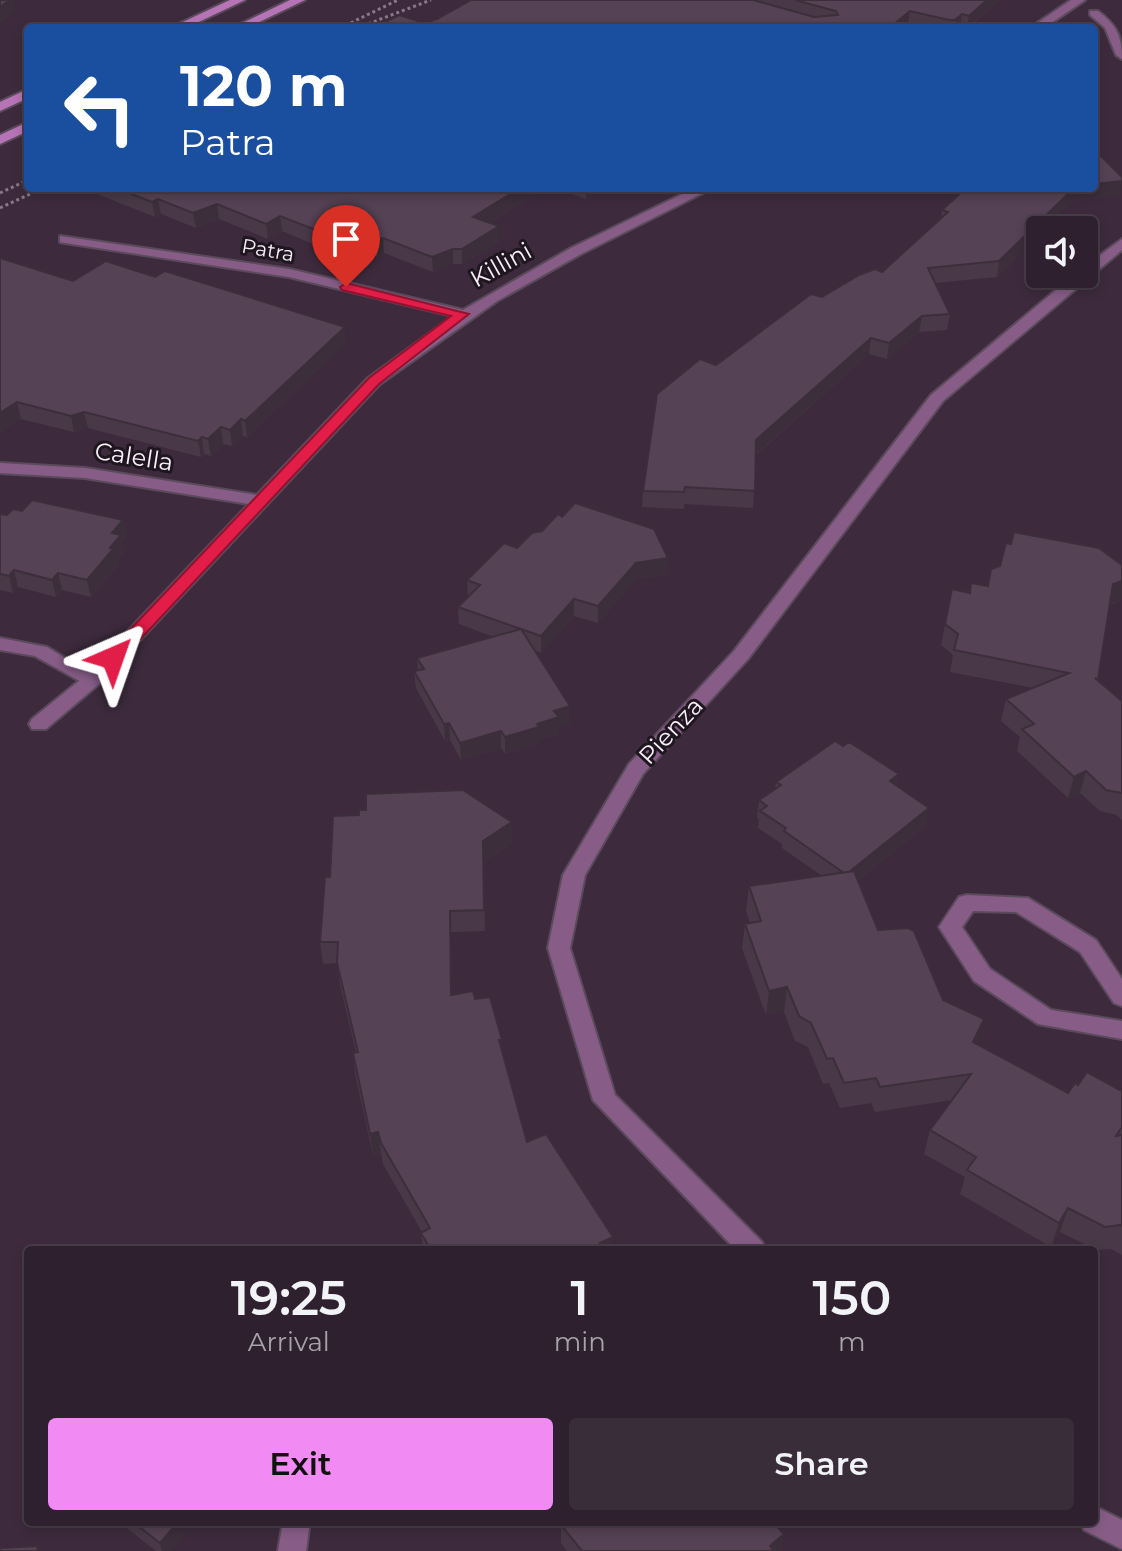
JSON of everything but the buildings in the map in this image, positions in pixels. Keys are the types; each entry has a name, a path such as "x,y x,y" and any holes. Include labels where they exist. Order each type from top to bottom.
{"main road":[{"path":"185,24 239,0"},
{"path":"247,24 299,0"},
{"path":"0,107 24,95"},
{"path":"0,140 24,128"}],"street":[{"path":"1042,24 1078,2 1110,26 1122,55"},
{"name":"Killini","path":"39,724 92,680 374,381 462,314 601,237 697,192"},
{"name":"Patra","path":"65,239 289,273 462,314"},
{"name":"Pienza","path":"1098,262 1120,244"},
{"name":"Pienza","path":"749,1246 605,1100 559,948 574,875 636,769 741,655 937,398 1067,288"},
{"name":"Calella","path":"0,468 85,473 259,500"},
{"path":"0,644 40,651 92,680"},
{"path":"1122,997 1088,946 1020,904 967,903 950,927 982,975 1046,1018 1122,1030"},
{"path":"1098,1522 1122,1535"}],"path":[{"path":"348,24 398,0"},
{"path":"368,24 431,0"},
{"path":"0,193 24,182"},
{"path":"0,208 34,192"}],"route":[{"path":"113,658 374,381 462,314 346,287"}]}
